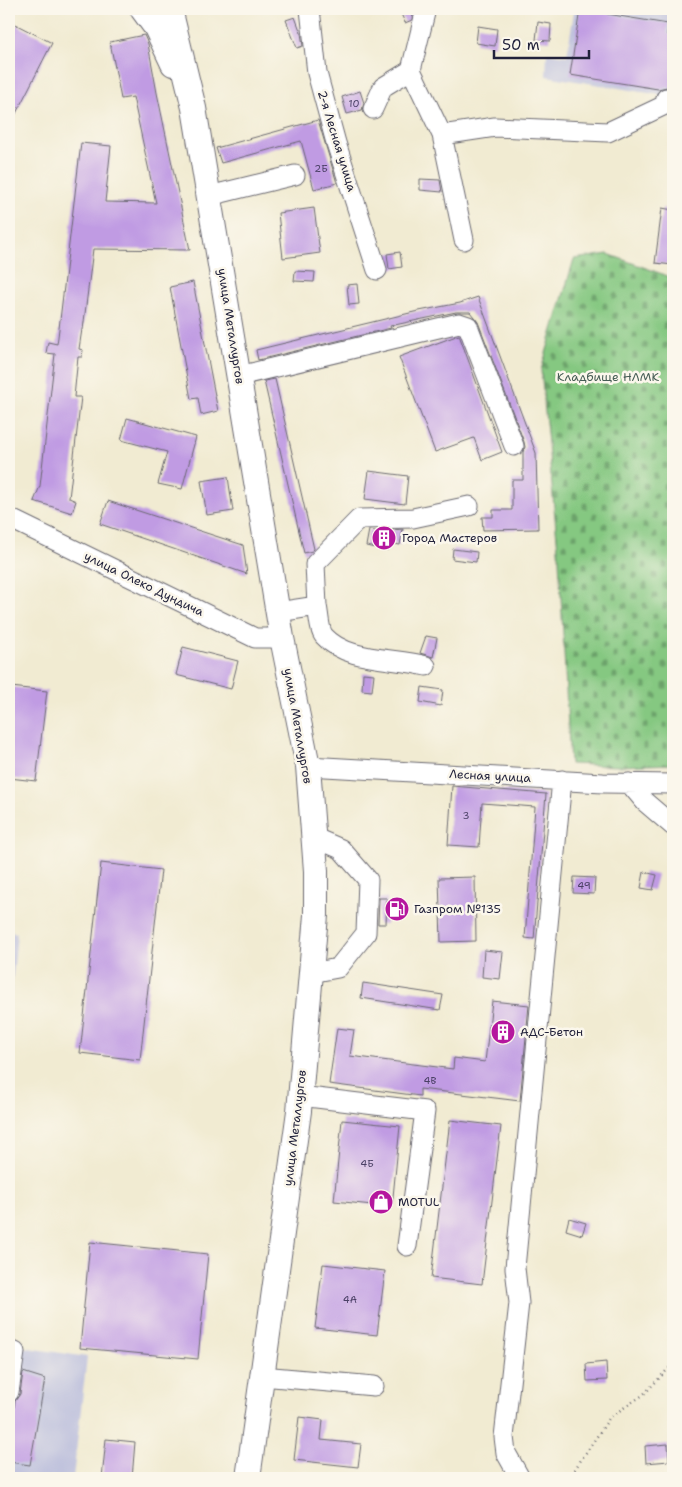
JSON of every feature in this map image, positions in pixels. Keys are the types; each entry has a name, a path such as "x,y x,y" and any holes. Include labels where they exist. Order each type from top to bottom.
{"main road":[{"path":"142,9 156,28 194,108"},
{"name":"улица Металлургов","path":"170,9 194,108 282,638 308,766 316,872 316,915 300,1096 248,1478"}],"street":[{"name":"2-я Лесная улица","path":"310,9 317,73 336,142 377,270"},
{"path":"426,9 410,70 442,135 464,240"},
{"path":"374,109 383,87 410,70"},
{"path":"442,135 495,127 608,132 665,105 666,98"},
{"path":"209,196 294,176"},
{"path":"239,376 459,322 468,326 514,446"},
{"path":"426,666 342,650 323,634 317,606 315,564 359,519 413,518 469,506"},
{"name":"улица Олеко Дундича","path":"9,518 255,638 282,638"},
{"path":"278,612 317,606"},
{"name":"Лесная улица","path":"308,766 673,784"},
{"path":"520,1478 506,1453 504,1437 519,1303 515,1268 562,780"},
{"path":"629,783 645,802 673,826"},
{"path":"311,972 338,968 366,933 368,880 341,849 313,837"},
{"path":"300,1096 425,1111 407,1246"},
{"path":"9,1350 15,1352 9,1392"},
{"path":"262,1376 374,1386"}],"path":[{"path":"569,1478 610,1417 643,1395 673,1364"}],"shaded area":[{"path":"570,9 673,9 673,97 546,76 547,53 567,56 574,12"},
{"path":"9,931 17,933 9,1018"},
{"path":"9,1345 87,1357 73,1478 9,1478"}],"green space":[{"name":"Кладбище НЛМК","path":"608,254 673,278 673,764 619,766 570,764 559,560 541,370 574,259"}],"building":[{"path":"399,9 413,9 412,20 405,23"},
{"path":"580,9 608,9 607,14 668,24 667,34 673,35 673,89 667,87 658,89 570,75"},
{"path":"295,17 301,33 303,46 297,48 286,20"},
{"path":"9,21 52,43 9,127"},
{"path":"538,22 551,24 550,41 536,40"},
{"path":"478,26 497,29 495,46 476,43"},
{"path":"144,35 148,44 190,250 93,249 79,349 83,350 82,357 78,357 74,397 81,397 69,498 76,501 72,513 34,501 40,486 55,354 46,353 48,342 57,344 81,143 111,146 105,202 156,203 133,97 121,99 110,42"},
{"path":"360,91 364,103 362,110 347,114 342,97"},
{"path":"318,120 337,183 314,189 301,141 221,163 216,148"},
{"path":"420,179 440,180 442,192 420,190"},
{"path":"314,208 320,253 283,258 278,213"},
{"path":"662,208 673,210 673,265 655,263"},
{"path":"400,252 402,267 389,269 387,254"},
{"path":"295,271 315,272 314,282 294,281"},
{"path":"193,282 218,411 201,415 198,398 191,399 170,287"},
{"path":"357,284 359,304 349,305 347,285"},
{"path":"478,297 536,453 538,529 483,530 482,517 493,517 493,510 512,510 512,480 523,480 523,452 525,447 478,322 470,312 456,312 390,326 391,328 258,360 256,350 414,312 460,303"},
{"path":"459,335 502,452 482,460 474,438 435,452 399,357"},
{"path":"275,379 314,549 304,553 264,381"},
{"path":"127,418 196,437 182,489 158,484 167,452 121,440"},
{"path":"369,471 408,476 405,504 365,499"},
{"path":"228,477 233,511 207,515 201,481"},
{"path":"108,501 243,545 247,574 100,524"},
{"path":"403,529 400,545 389,543 392,530"},
{"name":"Город Мастеров","path":"369,530 391,534 388,550 366,546"},
{"path":"453,549 477,552 476,562 452,559"},
{"path":"426,636 437,638 433,657 420,653"},
{"path":"183,647 238,661 231,689 176,675"},
{"path":"363,673 374,674 372,691 362,690"},
{"path":"11,687 47,691 36,781 9,778 9,704"},
{"path":"422,687 443,690 441,706 420,702"},
{"path":"452,786 546,794 534,939 525,938 535,807 482,803 479,847 448,845"},
{"path":"101,863 161,870 140,1060 80,1053"},
{"path":"644,872 657,875 653,890 641,888"},
{"path":"475,877 476,941 441,942 439,878"},
{"path":"574,877 595,878 594,894 573,893"},
{"path":"379,898 387,898 386,924 378,924"},
{"path":"484,950 503,952 500,979 482,977"},
{"path":"363,983 443,995 440,1010 361,998"},
{"path":"492,1001 529,1005 520,1101 420,1089 420,1096 329,1084 337,1028 354,1030 350,1056 453,1069 454,1058 485,1062"},
{"path":"342,1120 400,1126 392,1207 334,1201"},
{"path":"450,1120 501,1126 482,1284 431,1278"},
{"path":"569,1218 586,1223 582,1235 566,1230"},
{"path":"90,1242 208,1254 198,1359 80,1348"},
{"path":"323,1264 385,1271 377,1335 315,1328"},
{"path":"606,1362 607,1380 587,1381 586,1364"},
{"path":"23,1372 45,1379 30,1465 9,1462 15,1401 20,1394"},
{"path":"299,1417 323,1420 321,1440 361,1444 358,1467 294,1460"},
{"path":"106,1439 135,1442 132,1478 102,1478"},
{"path":"668,1444 669,1461 646,1463 645,1446"}],"place":[{"name":"Город Мастеров","path":"384,538"},
{"name":"Газпром №135","path":"397,909"},
{"name":"АДС-Бетон","path":"503,1032"},
{"name":"MOTUL","path":"381,1202"}]}
